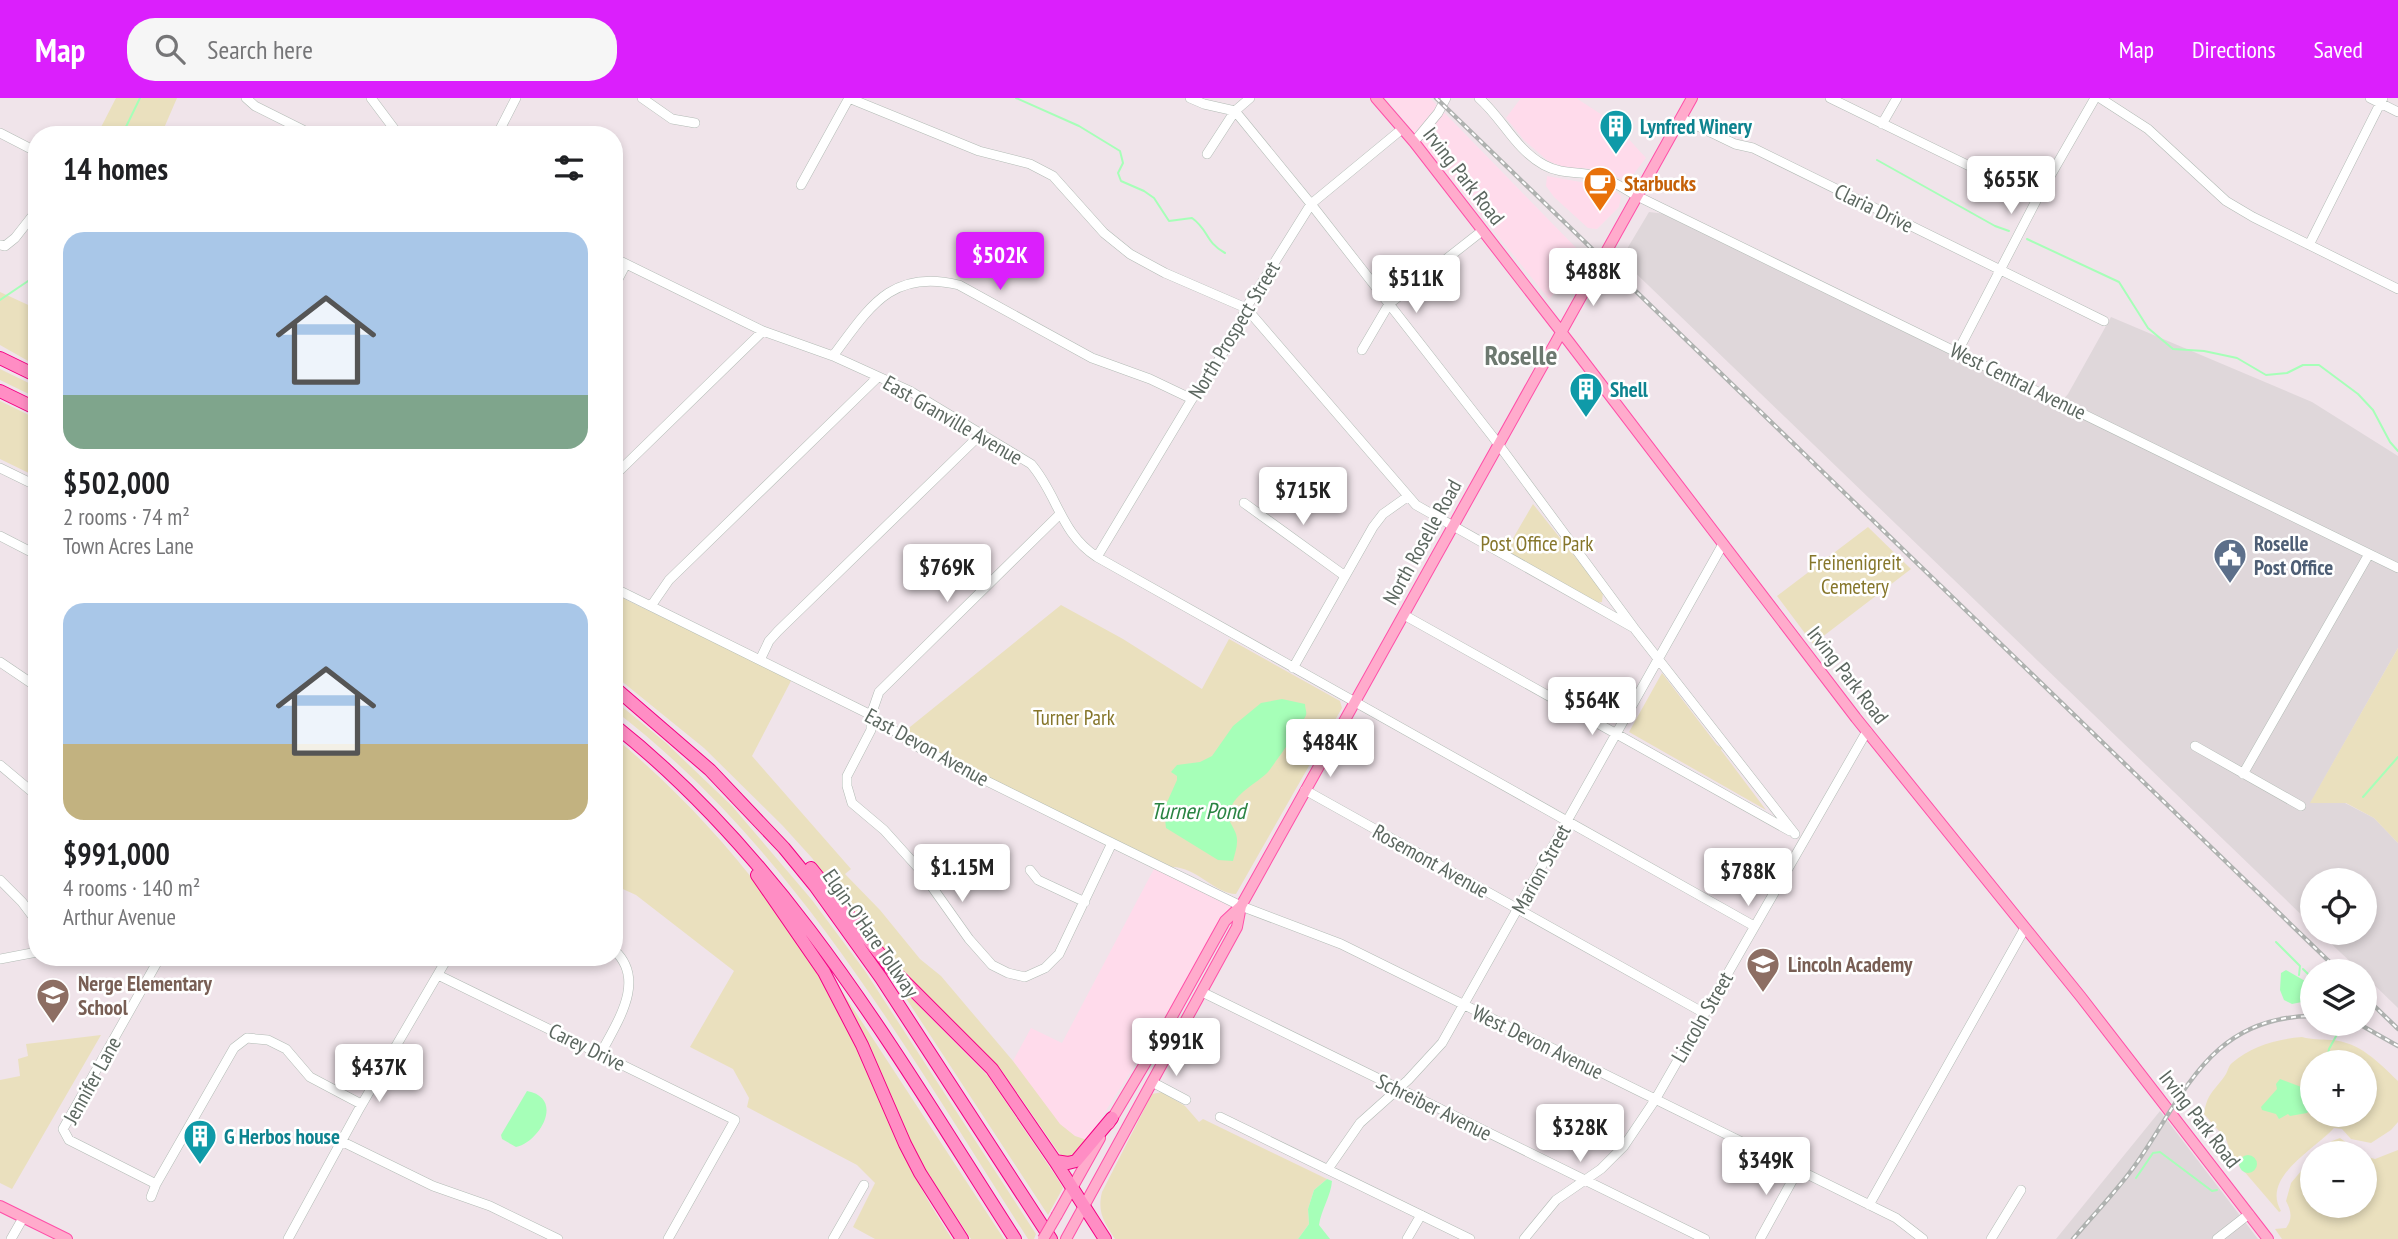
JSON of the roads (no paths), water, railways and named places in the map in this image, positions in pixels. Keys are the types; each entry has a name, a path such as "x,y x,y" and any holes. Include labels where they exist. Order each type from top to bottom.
{"highway":[{"path":"0,358 28,372"},
{"path":"0,391 28,405"},
{"name":"Elgin-O'Hare Tollway","path":"623,695 710,770 784,848 843,922 1051,1239"},
{"path":"623,733 680,782 742,846 796,911 837,965 1015,1239"},
{"path":"742,846 758,876 805,942 830,984 862,1045 920,1173 962,1239"},
{"path":"784,848 807,863 897,975 992,1069 1105,1239"},
{"path":"1055,1161 1076,1161 1112,1118"}],"main road":[{"name":"Irving Park Road","path":"1376,98 1414,142 1867,732 2269,1239"},
{"name":"North Roselle Road","path":"1043,1239 1169,1024 1225,921 1241,905 1692,98"},
{"name":"North Roselle Road","path":"1068,1236 1237,927 1241,905"},
{"path":"0,1206 67,1239"}],"street":[{"path":"246,98 255,106 295,126"},
{"path":"371,98 391,126"},
{"path":"502,126 516,98"},
{"path":"642,98 672,119 695,123"},
{"path":"801,184 849,98 979,151 1046,171 1061,182 1104,233 1130,254 1165,273 1246,308 1416,505 1634,628"},
{"path":"1190,98 1235,111 1499,445 1634,628 1795,834"},
{"path":"1207,154 1235,111 1250,98"},
{"name":"West Central Avenue","path":"1479,98 1489,106 1514,141 1543,165 1557,172 1603,178 2398,568"},
{"path":"1830,98 2037,199"},
{"path":"1882,124 1897,98"},
{"path":"1958,351 2037,199 2098,98 2148,129 2226,201 2398,289"},
{"path":"2370,98 2382,100 2398,112"},
{"path":"2309,245 2382,100"},
{"path":"1414,142 1445,101"},
{"name":"Claria Drive","path":"1681,118 1735,144 1753,148 2104,321"},
{"name":"North Prospect Street","path":"1097,557 1311,204 1402,129"},
{"path":"0,134 28,148"},
{"path":"0,245 5,246 15,238 28,221"},
{"path":"1362,350 1389,304 1482,232"},
{"name":"East Granville Avenue","path":"623,262 763,331 833,356 910,391 982,433 1031,464 1044,481 1077,541 1097,557 1754,926"},
{"path":"623,270 626,264"},
{"path":"833,356 866,312 888,292 905,283 942,280 959,285 1092,358 1150,379 1192,399"},
{"path":"623,467 763,331"},
{"path":"651,606 669,580 878,377"},
{"path":"760,660 769,641 778,631 982,433"},
{"path":"0,468 28,482"},
{"path":"1293,668 1378,521 1407,497"},
{"path":"1244,503 1345,576"},
{"path":"1060,514 879,692 871,715 871,730 847,776 847,786 852,803 895,842 920,870 969,939 992,965 1008,973 1025,976 1045,968 1059,954 1112,843"},
{"path":"0,536 28,550"},
{"name":"Marion Street","path":"1328,1169 1360,1123 1436,1052 1465,1006 1723,544"},
{"path":"2243,774 2369,554"},
{"name":"East Devon Avenue","path":"623,592 871,715 920,748 1241,905"},
{"path":"1404,615 1804,839"},
{"path":"0,662 28,681"},
{"name":"Lincoln Street","path":"1524,1239 1556,1200 1601,1169 1625,1146 1655,1100 1867,732"},
{"path":"2195,746 2301,806"},
{"path":"0,765 28,788"},
{"name":"Rosemont Avenue","path":"1305,790 1704,1013"},
{"path":"1030,870 1038,880 1085,902"},
{"path":"0,880 28,910"},
{"name":"West Devon Avenue","path":"1241,905 1341,944 1896,1218 1923,1239"},
{"path":"1869,1205 2025,928"},
{"path":"0,959 28,954"},
{"path":"601,1053 630,988 623,962"},
{"name":"Jennifer Lane","path":"155,966 63,1129 69,1140 156,1184"},
{"path":"288,1239 361,1104 443,966"},
{"name":"Carey Drive","path":"438,975 735,1120 668,1239"},
{"name":"Schreiber Avenue","path":"1202,992 1705,1239"},
{"path":"151,1197 234,1048 247,1038 268,1040 286,1049 294,1055 310,1077 361,1104"},
{"path":"1152,1082 1186,1100"},
{"path":"1220,1117 1470,1239"},
{"path":"341,1141 433,1186 490,1206 558,1239"},
{"path":"1760,1239 1798,1170"},
{"path":"833,1239 864,1185"},
{"path":"1991,1239 2021,1190"},
{"path":"2217,1239 2249,1214"},
{"path":"1407,1239 1420,1215"},
{"path":"11,1239 23,1217"}],"water":[{"name":"Turner Pond","path":"1282,699 1305,704 1306,715 1269,771 1239,796 1231,807 1229,820 1237,841 1233,861 1218,860 1166,828 1164,809 1177,780 1177,776 1171,772 1177,765 1200,762 1212,756 1233,726 1261,703"},
{"path":"2286,970 2300,978 2300,1002 2292,1004 2284,1000 2280,990 2281,973"},
{"path":"2280,1079 2300,1086 2300,1114 2288,1114 2279,1119 2276,1114 2262,1110 2261,1107 2277,1089 2276,1084"},
{"path":"527,1091 538,1095 545,1102 547,1110 540,1129 525,1143 516,1147 502,1139 501,1135"},
{"path":"2248,1155 2254,1158 2257,1164 2254,1170 2248,1173 2242,1170 2239,1164 2242,1158"},
{"path":"1327,1179 1332,1181 1331,1187 1319,1225 1330,1239 1298,1239 1309,1224 1308,1209 1314,1190"}],"waterway":[{"path":"126,126 140,98"},
{"path":"1016,98 1079,126 1120,151 1123,163 1118,173 1121,181 1154,198 1169,221 1192,218 1214,245 1225,253"},
{"path":"1877,160 1995,226 2009,231"},
{"path":"2027,239 2119,282 2148,328 2173,349 2204,351 2237,358 2266,375 2287,373 2303,365 2319,365 2358,394 2373,410 2390,442 2398,451"},
{"path":"0,300 28,281"},
{"path":"2363,797 2398,757"},
{"path":"2276,942 2300,966 2299,975"},
{"path":"2329,1050 2336,1036"},
{"path":"2136,1178 2153,1153 2160,1152 2212,1191 2217,1190"}],"railway":[{"path":"1436,98 2327,959"},
{"path":"2377,1009 2398,1029"},
{"path":"2073,1239 2129,1174 2204,1064 2224,1045 2248,1030 2277,1020 2300,1017"},
{"path":"2377,1034 2398,1046"}],"place":[{"name":"Lynfred Winery","path":"1616,156"},
{"name":"Starbucks","path":"1600,213"},
{"name":"Shell","path":"1586,419"},
{"name":"Roselle Post Office","path":"2230,585"},
{"name":"Lincoln Academy","path":"1763,994"},
{"name":"Nerge Elementary School","path":"53,1025"},
{"name":"G Herbos house","path":"200,1166"}],"district":[{"name":"Roselle","path":"1521,354"}],"park label":[{"name":"Post Office Park","path":"1537,543"},
{"name":"Freinenigreit Cemetery","path":"1855,574"},
{"name":"Turner Park","path":"1074,717"}]}
